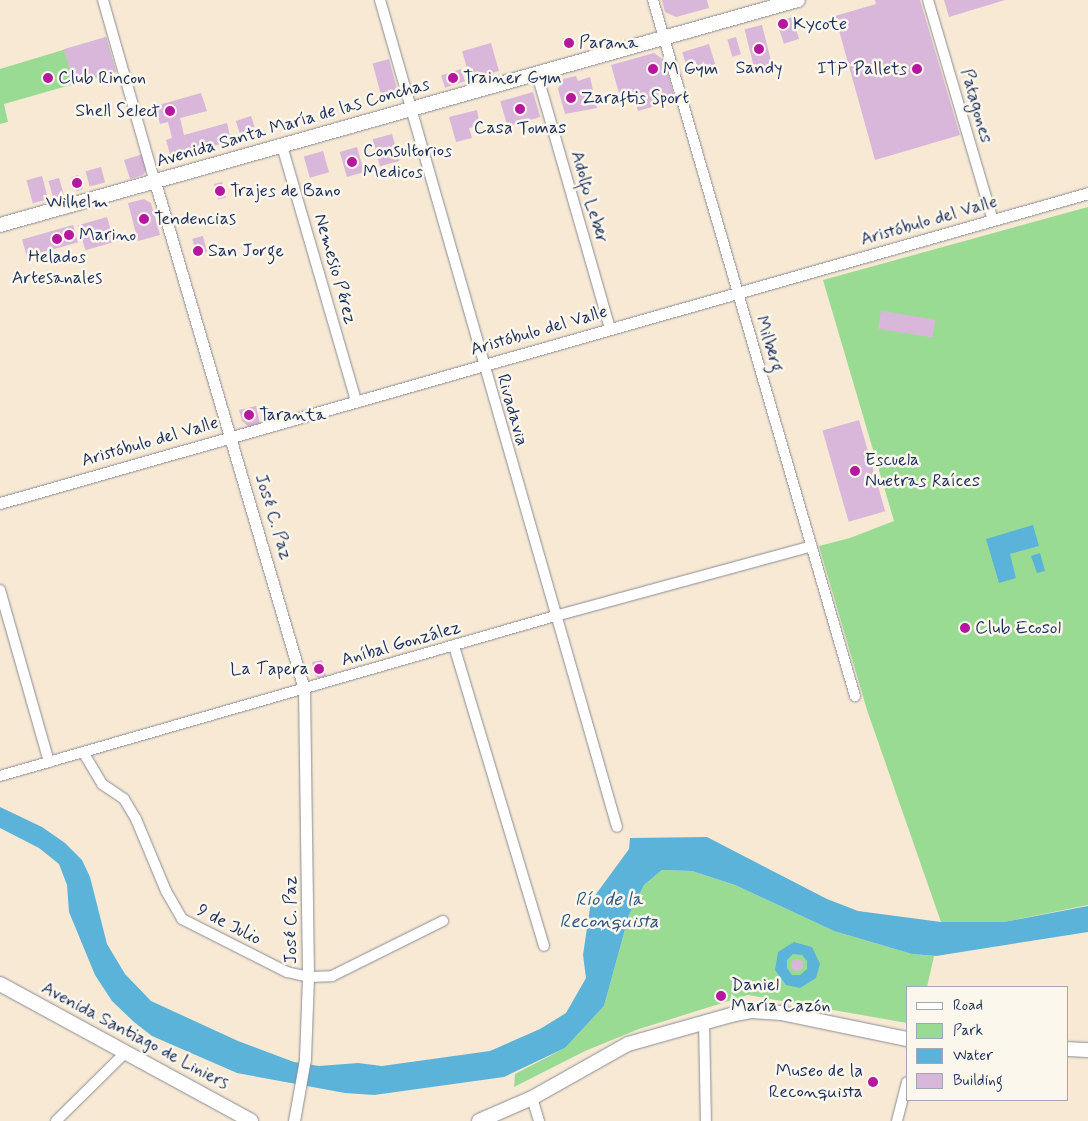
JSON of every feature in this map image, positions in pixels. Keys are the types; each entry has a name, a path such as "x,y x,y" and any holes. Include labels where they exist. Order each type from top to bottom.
{"main road":[{"name":"Avenida Santa María de las Conchas","path":"0,225 798,0"},
{"name":"Avenida Santiago de Liniers","path":"0,984 251,1121"},
{"path":"479,1121 532,1098 628,1044 704,1021 764,1011 906,1039"},
{"path":"1068,1049 1088,1050"}],"street":[{"name":"José C. Paz","path":"103,0 304,689 308,977 305,1059 294,1121"},
{"name":"Rivadavia","path":"380,0 482,365 617,827"},
{"name":"Milberg","path":"653,0 855,696"},
{"name":"Patagones","path":"928,0 993,221"},
{"name":"Adolfo Leber","path":"536,74 610,329"},
{"name":"Nemesio Pérez","path":"282,146 356,402"},
{"name":"Aristóbulo del Valle","path":"0,503 1088,193"},
{"name":"Aníbal González","path":"0,776 555,616 812,546"},
{"path":"0,590 49,762"},
{"path":"454,646 544,946"},
{"name":"9 de Julio","path":"83,752 102,784 124,800 136,819 166,891 182,919 287,972 308,977 332,976 443,921"},
{"path":"704,1021 706,1121"},
{"path":"56,1121 124,1053"},
{"path":"898,1121 906,1086"},
{"path":"532,1098 539,1121"}],"green space":[{"name":"Club Rincon","path":"106,37 116,72 4,104 8,122 0,124 0,69"},
{"name":"Club Ecosol","path":"1088,207 1088,905 1004,922 941,922 867,710 819,546 850,538 894,521 823,280"},
{"path":"662,870 692,871 735,885 834,931 912,954 934,956 927,986 906,986 906,1023 748,995 639,1029 585,1051 514,1087 515,1074 565,1048 604,1006 629,915 644,885"}],"water":[{"path":"1033,525 1039,546 1010,554 1016,578 999,583 986,539"},
{"path":"1040,553 1045,571 1037,573 1031,556"},
{"name":"Río de la Reconquista","path":"0,807 42,827 65,843 82,860 90,877 107,944 125,974 151,1001 238,1041 294,1062 319,1066 358,1063 382,1066 490,1051 540,1029 566,1013 586,978 583,955 591,901 629,849 630,838 707,837 827,899 858,911 941,922 1004,922 1088,906 1088,932 936,956 912,954 834,931 735,885 692,871 662,870 644,885 629,915 604,1006 565,1048 504,1077 374,1095 345,1093 237,1073 152,1036 134,1022 112,1001 95,975 69,912 67,885 59,864 39,848 0,828"},
{"path":"794,942 812,947 820,964 816,978 800,988 786,985 775,970 778,952","holes":["793,954 802,955 807,961 807,969 800,975 792,975 787,968 787,960"]}],"building":[{"path":"662,0 707,0 709,8 676,17 665,12"},
{"path":"875,0 920,0 960,135 875,160 835,16 876,4"},
{"path":"944,0 1005,0 949,17"},
{"path":"792,17 799,39 784,44 777,22"},
{"name":"Sandy","path":"762,25 773,68 755,72 745,29"},
{"name":"Parana","path":"572,36 575,47 565,49 562,39"},
{"path":"106,37 116,72 74,84 64,49"},
{"path":"736,37 741,54 732,57 727,39"},
{"path":"491,43 499,71 470,79 462,51"},
{"path":"709,44 715,64 688,72 682,52"},
{"path":"654,53 664,60 675,100 638,111 632,89 619,93 611,65"},
{"path":"389,59 399,96 382,100 373,63"},
{"name":"Trainer Gym","path":"461,69 465,81 445,88 441,75"},
{"name":"Zaraftis Sport","path":"576,76 578,81 590,77 597,108 565,114 558,89 563,79"},
{"name":"Casa Tomas","path":"533,92 540,117 507,126 500,101"},
{"path":"201,93 207,111 180,118 184,135 227,123 231,141 171,158 166,140 172,138 168,122 160,124 155,106"},
{"path":"477,110 480,126 469,128 472,138 456,142 449,117"},
{"path":"251,116 257,134 242,139 236,121"},
{"path":"392,134 399,161 380,166 373,139"},
{"name":"Consultorios Medicos","path":"357,147 364,172 347,177 340,152"},
{"path":"323,151 329,172 310,178 304,157"},
{"path":"143,154 148,167 143,175 130,179 124,160"},
{"path":"101,167 105,182 90,187 86,171"},
{"name":"Wilhelm","path":"78,175 83,189 77,191 71,177"},
{"path":"42,176 48,199 33,203 27,180"},
{"path":"59,178 64,195 53,198 48,181"},
{"name":"Trajes de Bano","path":"222,182 226,198 218,199 214,184"},
{"name":"Tendencias","path":"144,199 151,203 160,235 138,241 128,203"},
{"path":"107,217 114,242 85,250 78,225"},
{"path":"73,225 78,242 27,257 22,240"},
{"path":"203,236 207,252 196,254 192,239"},
{"path":"881,311 935,320 933,337 878,329"},
{"name":"Taranta","path":"256,406 260,424 249,427 242,421 239,410"},
{"name":"Escuela Nuetras Raíces","path":"859,420 885,511 849,522 822,430"},
{"name":"La Tapera","path":"322,660 326,676 319,678 315,676 312,662"},
{"path":"797,959 803,965 797,971 791,965"}],"place":[{"name":"Kycote","path":"783,24"},
{"name":"Parana","path":"569,43"},
{"name":"Sandy","path":"759,49"},
{"name":"M Gym","path":"653,69"},
{"name":"ITP Pallets","path":"917,69"},
{"name":"Club Rincon","path":"48,78"},
{"name":"Trainer Gym","path":"453,78"},
{"name":"Zaraftis Sport","path":"571,98"},
{"name":"Casa Tomas","path":"520,109"},
{"name":"Shell Select","path":"170,111"},
{"name":"Consultorios Medicos","path":"352,162"},
{"name":"Wilhelm","path":"77,183"},
{"name":"Trajes de Bano","path":"220,191"},
{"name":"Tendencias","path":"144,219"},
{"name":"Marino","path":"69,235"},
{"name":"Helados Artesanales","path":"57,239"},
{"name":"San Jorge","path":"198,251"},
{"name":"Taranta","path":"249,415"},
{"name":"Escuela Nuetras Raíces","path":"855,471"},
{"name":"Club Ecosol","path":"965,628"},
{"name":"La Tapera","path":"319,669"},
{"name":"Daniel María Cazón","path":"721,996"},
{"name":"Museo de la Reconquista","path":"873,1082"}]}
